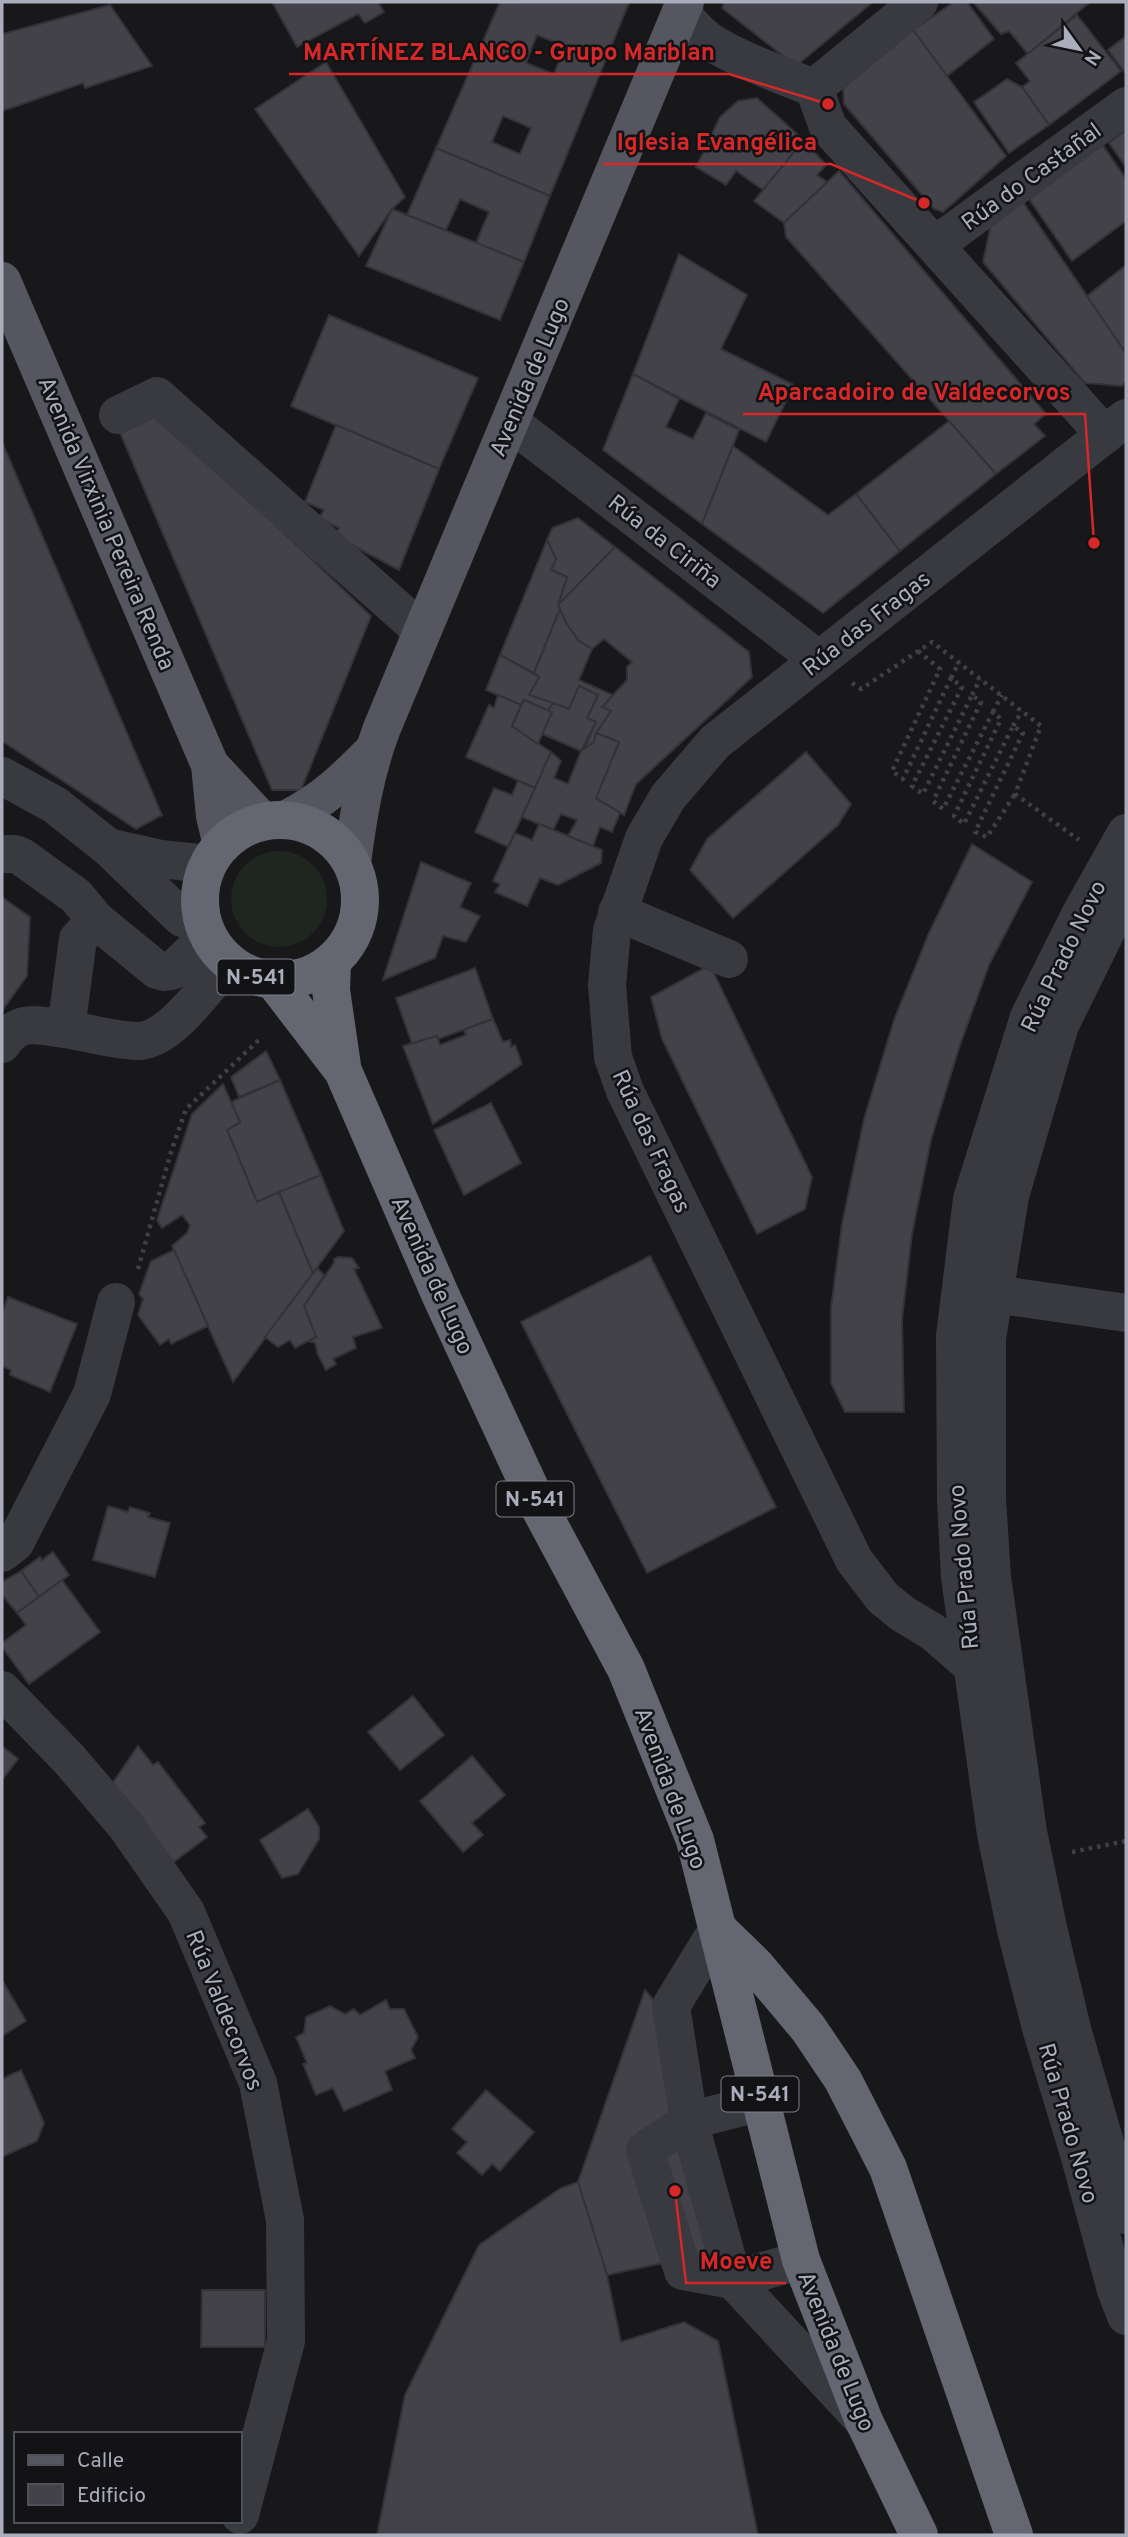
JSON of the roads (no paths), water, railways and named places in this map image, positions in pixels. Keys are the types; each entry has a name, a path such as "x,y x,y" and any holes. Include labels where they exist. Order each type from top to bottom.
{"highway":[{"path":"213,940 199,901 201,882 215,854 240,830 274,820"},
{"name":"N-541","path":"213,940 242,972 274,981 305,977 332,962 356,928 361,905 359,882 352,863 341,846 327,834 306,824 274,820"},
{"name":"Avenida de Lugo","path":"332,962 331,990 342,1071"},
{"name":"Avenida de Lugo","path":"274,981 342,1071 440,1294 535,1499 626,1669 695,1840 801,2260 864,2421 919,2535"},
{"path":"718,1929 755,1965 808,2028 843,2080 888,2168 1014,2535"}],"main road":[{"name":"Avenida de Lugo","path":"352,863 359,810 373,751 683,7"},
{"name":"Avenida Virxinia Pereira Renda","path":"2,281 210,765 215,816 215,854"},
{"name":"Avenida de Lugo","path":"274,820 315,804 333,791 373,751"},
{"name":"Avenida Virxinia Pereira Renda","path":"210,765 274,820"}],"street":[{"path":"814,88 919,2"},
{"path":"683,7 694,28 709,40 814,88 828,127 935,245 1116,426"},
{"name":"Rúa do Castañal","path":"935,245 1126,107"},
{"path":"118,415 157,396 422,631"},
{"name":"Rúa da Ciriña","path":"510,422 819,660"},
{"name":"Rúa das Fragas","path":"972,1666 933,1632 902,1614 883,1598 854,1560 625,1091 613,1057 607,985 612,930 644,838 668,797 715,742 1116,426"},
{"path":"2,776 55,805 108,847 182,918 213,940"},
{"name":"Rúa Prado Novo","path":"1126,833 1081,913 1029,1017 972,1199 955,1336 956,1500 960,1577 996,1834 1016,1930 1116,2290 1126,2316"},
{"path":"108,847 171,861 215,854"},
{"path":"2,854 22,857 76,896 96,920 162,972 172,971 213,940"},
{"name":"Rúa Prado Novo","path":"1126,891 1060,1025 1010,1196 987,1338 987,1499 992,1577 1028,1832 1072,2029 1126,2215"},
{"path":"617,912 729,959"},
{"path":"66,1030 78,939 96,920"},
{"path":"2,1044 15,1029 26,1024 138,1042 152,1038 175,1022 213,940"},
{"path":"152,1038 162,972"},
{"path":"994,1294 1126,1313"},
{"path":"2,1553 15,1543 92,1394 116,1302"},
{"name":"Rúa Valdecorvos","path":"2,1690 69,1759 126,1826 186,1912 258,2083 285,2220 286,2341 242,2507"},
{"path":"718,1929 671,2006 689,2121 733,2280 864,2421"},
{"path":"761,2102 689,2121 645,2150 683,2270 733,2280 801,2260"}],"place":[{"name":"MARTÍNEZ BLANCO - Grupo Marblan","path":"828,104"},
{"name":"Iglesia Evangélica","path":"924,203"},
{"name":"Aparcadoiro de Valdecorvos","path":"1094,543"},
{"name":"Moeve","path":"675,2191"}]}
